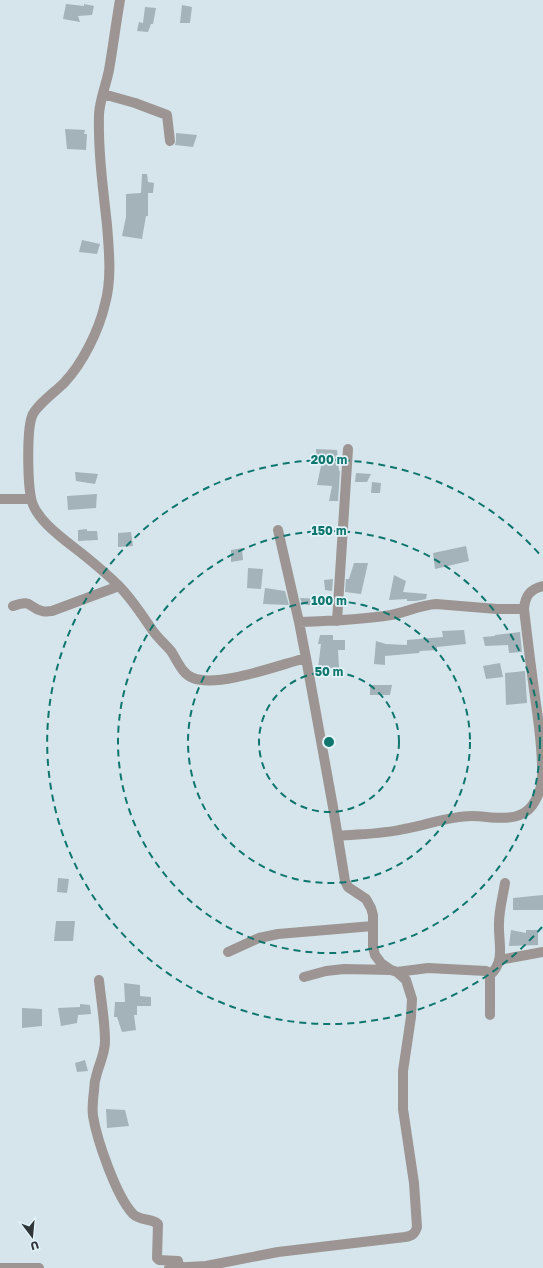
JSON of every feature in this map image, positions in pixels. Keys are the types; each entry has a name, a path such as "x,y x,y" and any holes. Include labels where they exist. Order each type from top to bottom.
{"street":[{"path":"120,0 109,71 99,112 101,159 110,262 108,295 98,325 80,362 66,380 38,408 31,420 29,437 31,499 35,509 51,528 101,569 119,586 135,604 154,632 173,654 182,668 191,677 201,680 232,678 306,658"},
{"path":"103,94 135,103 167,115 170,141"},
{"path":"337,621 348,448"},
{"path":"0,499 31,499"},
{"path":"174,1268 206,1267 278,1252 405,1237 415,1233 417,1227 414,1183 404,1109 403,1071 411,1017 412,999 406,980 381,963 375,955 373,947 371,908 366,899 348,887 345,881 300,622 278,530"},
{"path":"13,606 25,603 31,604 42,611 52,611 119,586"},
{"path":"338,836 402,830 454,817 519,816 528,810 535,800 543,781 540,732 524,602 530,591 536,587 543,586"},
{"path":"300,622 375,618 428,604 497,609 524,609"},
{"path":"490,975 494,972 501,952 499,923 505,883"},
{"path":"228,952 259,938 278,934 373,926"},
{"path":"499,960 543,952"},
{"path":"304,977 344,969 394,971 428,968 451,968 486,971 490,975 490,1015"},
{"path":"99,980 105,1042 102,1060 97,1073 93,1115 99,1140 114,1181 126,1205 134,1215 158,1224 158,1258 159,1260 178,1261 174,1268"},
{"path":"0,1268 39,1268"}],"building":[{"path":"66,4 84,6 84,4 94,6 92,15 78,16 80,22 63,19"},
{"path":"182,5 192,7 190,23 180,23"},
{"path":"145,7 156,8 153,24 151,24 148,32 137,31 139,22 143,23"},
{"path":"65,129 85,130 84,134 87,134 86,150 67,149"},
{"path":"176,133 197,135 193,147 175,145"},
{"path":"142,174 147,174 148,182 154,183 153,193 148,193 148,216 146,216 142,239 122,236 126,217 126,194 141,193"},
{"path":"82,240 100,244 97,254 79,252"},
{"path":"316,449 337,450 340,471 338,501 329,501 332,486 317,485 322,461 317,461"},
{"path":"75,472 98,474 95,484 76,481"},
{"path":"356,473 371,474 367,482 355,482"},
{"path":"372,482 381,483 380,493 371,493"},
{"path":"97,494 96,508 68,510 67,496"},
{"path":"87,529 87,531 97,531 98,540 78,541 78,530"},
{"path":"131,532 133,546 118,547 118,533"},
{"path":"466,546 469,561 435,569 433,553"},
{"path":"242,548 243,560 231,562 231,550"},
{"path":"354,563 368,563 361,594 345,592 346,579 349,579"},
{"path":"248,568 263,569 261,589 247,588"},
{"path":"394,575 406,581 403,592 427,594 426,599 416,601 407,601 407,599 389,600"},
{"path":"333,579 332,591 325,590 324,580"},
{"path":"265,588 285,591 289,605 263,604"},
{"path":"300,598 322,599 321,607 302,604"},
{"path":"464,630 466,644 437,647 437,650 420,651 419,653 385,656 385,665 374,664 376,641 386,644 407,645 407,640 443,637 442,631"},
{"path":"520,632 522,652 509,653 508,645 485,646 483,637"},
{"path":"320,635 333,635 333,640 345,640 345,650 338,650 339,668 318,668 321,644 318,644"},
{"path":"500,663 503,677 486,679 483,666"},
{"path":"525,671 527,703 506,705 505,673"},
{"path":"370,685 392,685 390,695 370,695"},
{"path":"58,878 69,879 67,893 57,892"},
{"path":"543,895 543,910 513,910 513,898"},
{"path":"56,921 75,921 73,941 54,941"},
{"path":"511,930 526,933 526,930 538,930 538,945 509,946"},
{"path":"124,983 140,985 140,996 151,997 151,1006 137,1006 137,1015 134,1015 136,1030 122,1032 117,1017 114,1017 115,1002 125,1002"},
{"path":"80,1004 90,1005 91,1014 78,1015 77,1023 61,1026 58,1008 80,1007"},
{"path":"22,1008 42,1009 42,1026 22,1028"},
{"path":"85,1060 88,1071 77,1072 75,1063"},
{"path":"106,1109 125,1110 129,1126 107,1128"}]}
